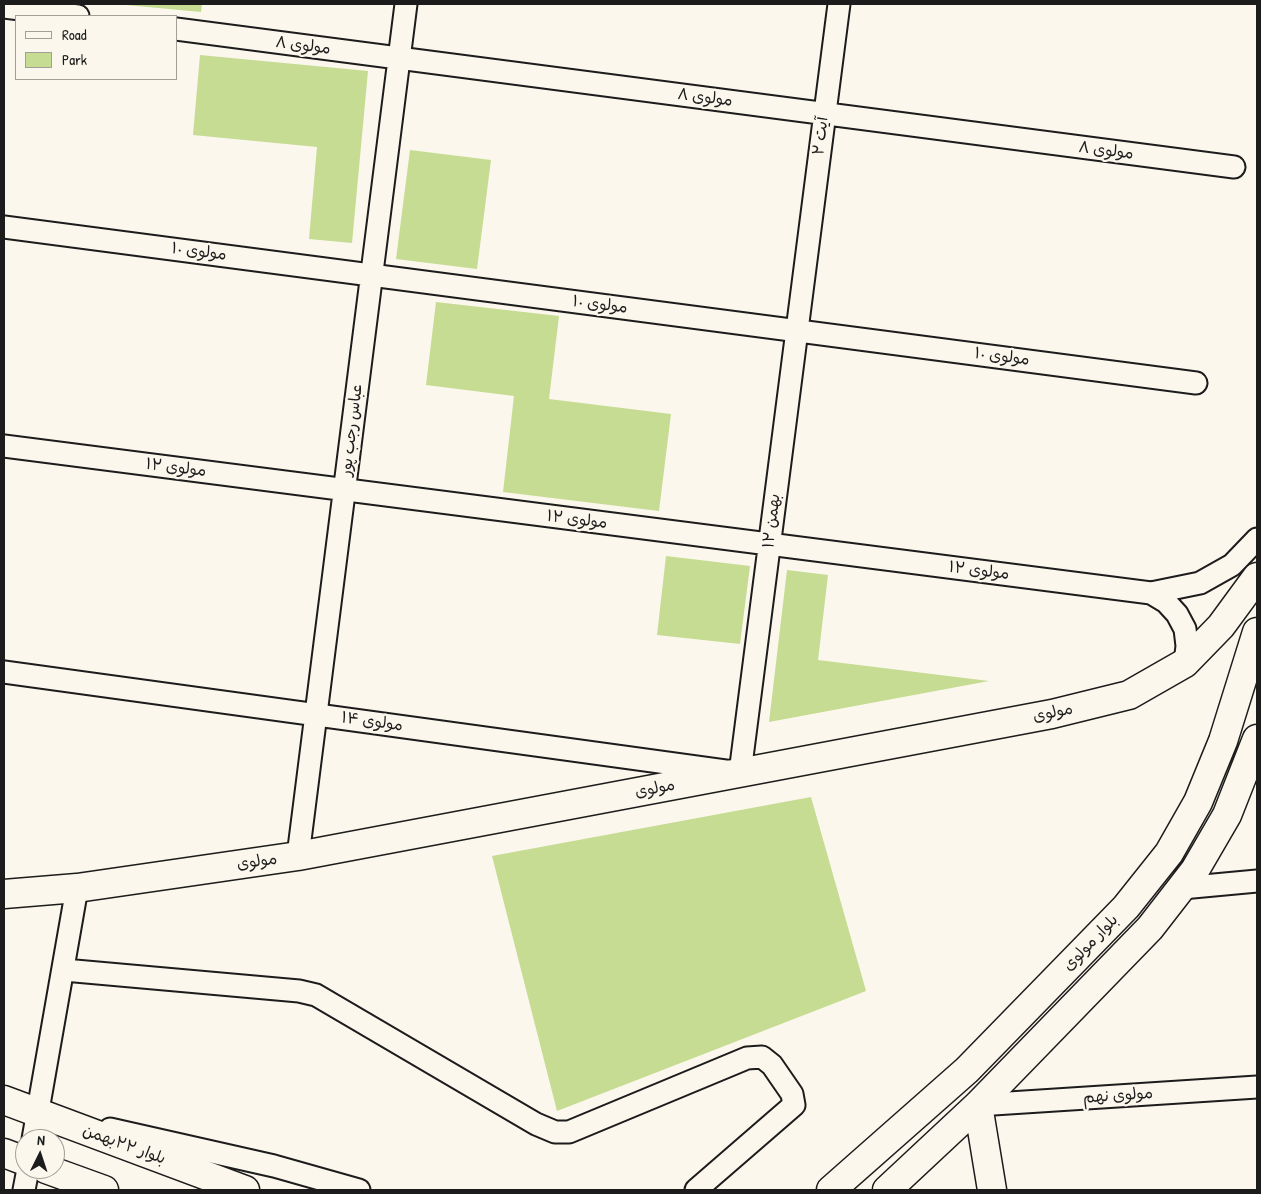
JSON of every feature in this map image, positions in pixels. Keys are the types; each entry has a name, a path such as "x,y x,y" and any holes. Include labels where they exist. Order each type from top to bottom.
{"main road":[{"name":"مولوی","path":"4,894 77,888 298,856 1052,714 1129,695 1185,663 1221,626 1257,577"},
{"name":"بلوار مولوی","path":"831,1190 967,1070 1126,907 1169,853 1198,802 1224,741 1257,632"},
{"name":"بلوار مولوی","path":"887,1190 978,1105 1150,928 1196,870 1227,815 1257,739"},
{"name":"بلوار ۲۲بهمن","path":"4,1100 245,1190"},
{"path":"978,1105 992,1190"},
{"path":"65,1176 104,1190"}],"street":[{"name":"عباس رجب پور","path":"298,856 406,4"},
{"name":"آیت ۲","path":"804,269 839,4"},
{"path":"4,7 70,15"},
{"name":"مولوی ۸","path":"178,29 1234,167"},
{"name":"مولوی ۱۰","path":"4,227 1196,383"},
{"name":"بهمن ۱۲","path":"740,773 804,269"},
{"name":"مولوی ۱۲","path":"4,446 1151,593"},
{"path":"1151,593 1200,583 1232,564 1257,539"},
{"path":"1151,593 1166,602 1178,614 1185,629 1187,646 1185,663"},
{"name":"مولوی ۱۴","path":"4,672 740,773"},
{"path":"1182,888 1257,881"},
{"path":"34,1129 64,970 77,888"},
{"path":"64,970 299,991 316,995 536,1124 555,1132 569,1132 747,1058 762,1057 772,1065 792,1094 794,1105 696,1190"},
{"name":"مولوی نهم","path":"978,1105 1257,1087"},
{"path":"37,1113 274,1166 359,1190"}],"green space":[{"path":"115,4 202,4 201,12"},
{"path":"200,55 368,71 352,243 309,239 317,147 193,135"},
{"path":"410,150 491,160 477,269 396,259"},
{"path":"436,302 559,316 549,399 671,414 659,511 503,492 514,396 426,385"},
{"path":"666,556 750,566 740,644 657,635"},
{"path":"787,570 828,575 818,660 989,681 769,722"},
{"path":"811,797 866,991 557,1111 492,856"}]}
